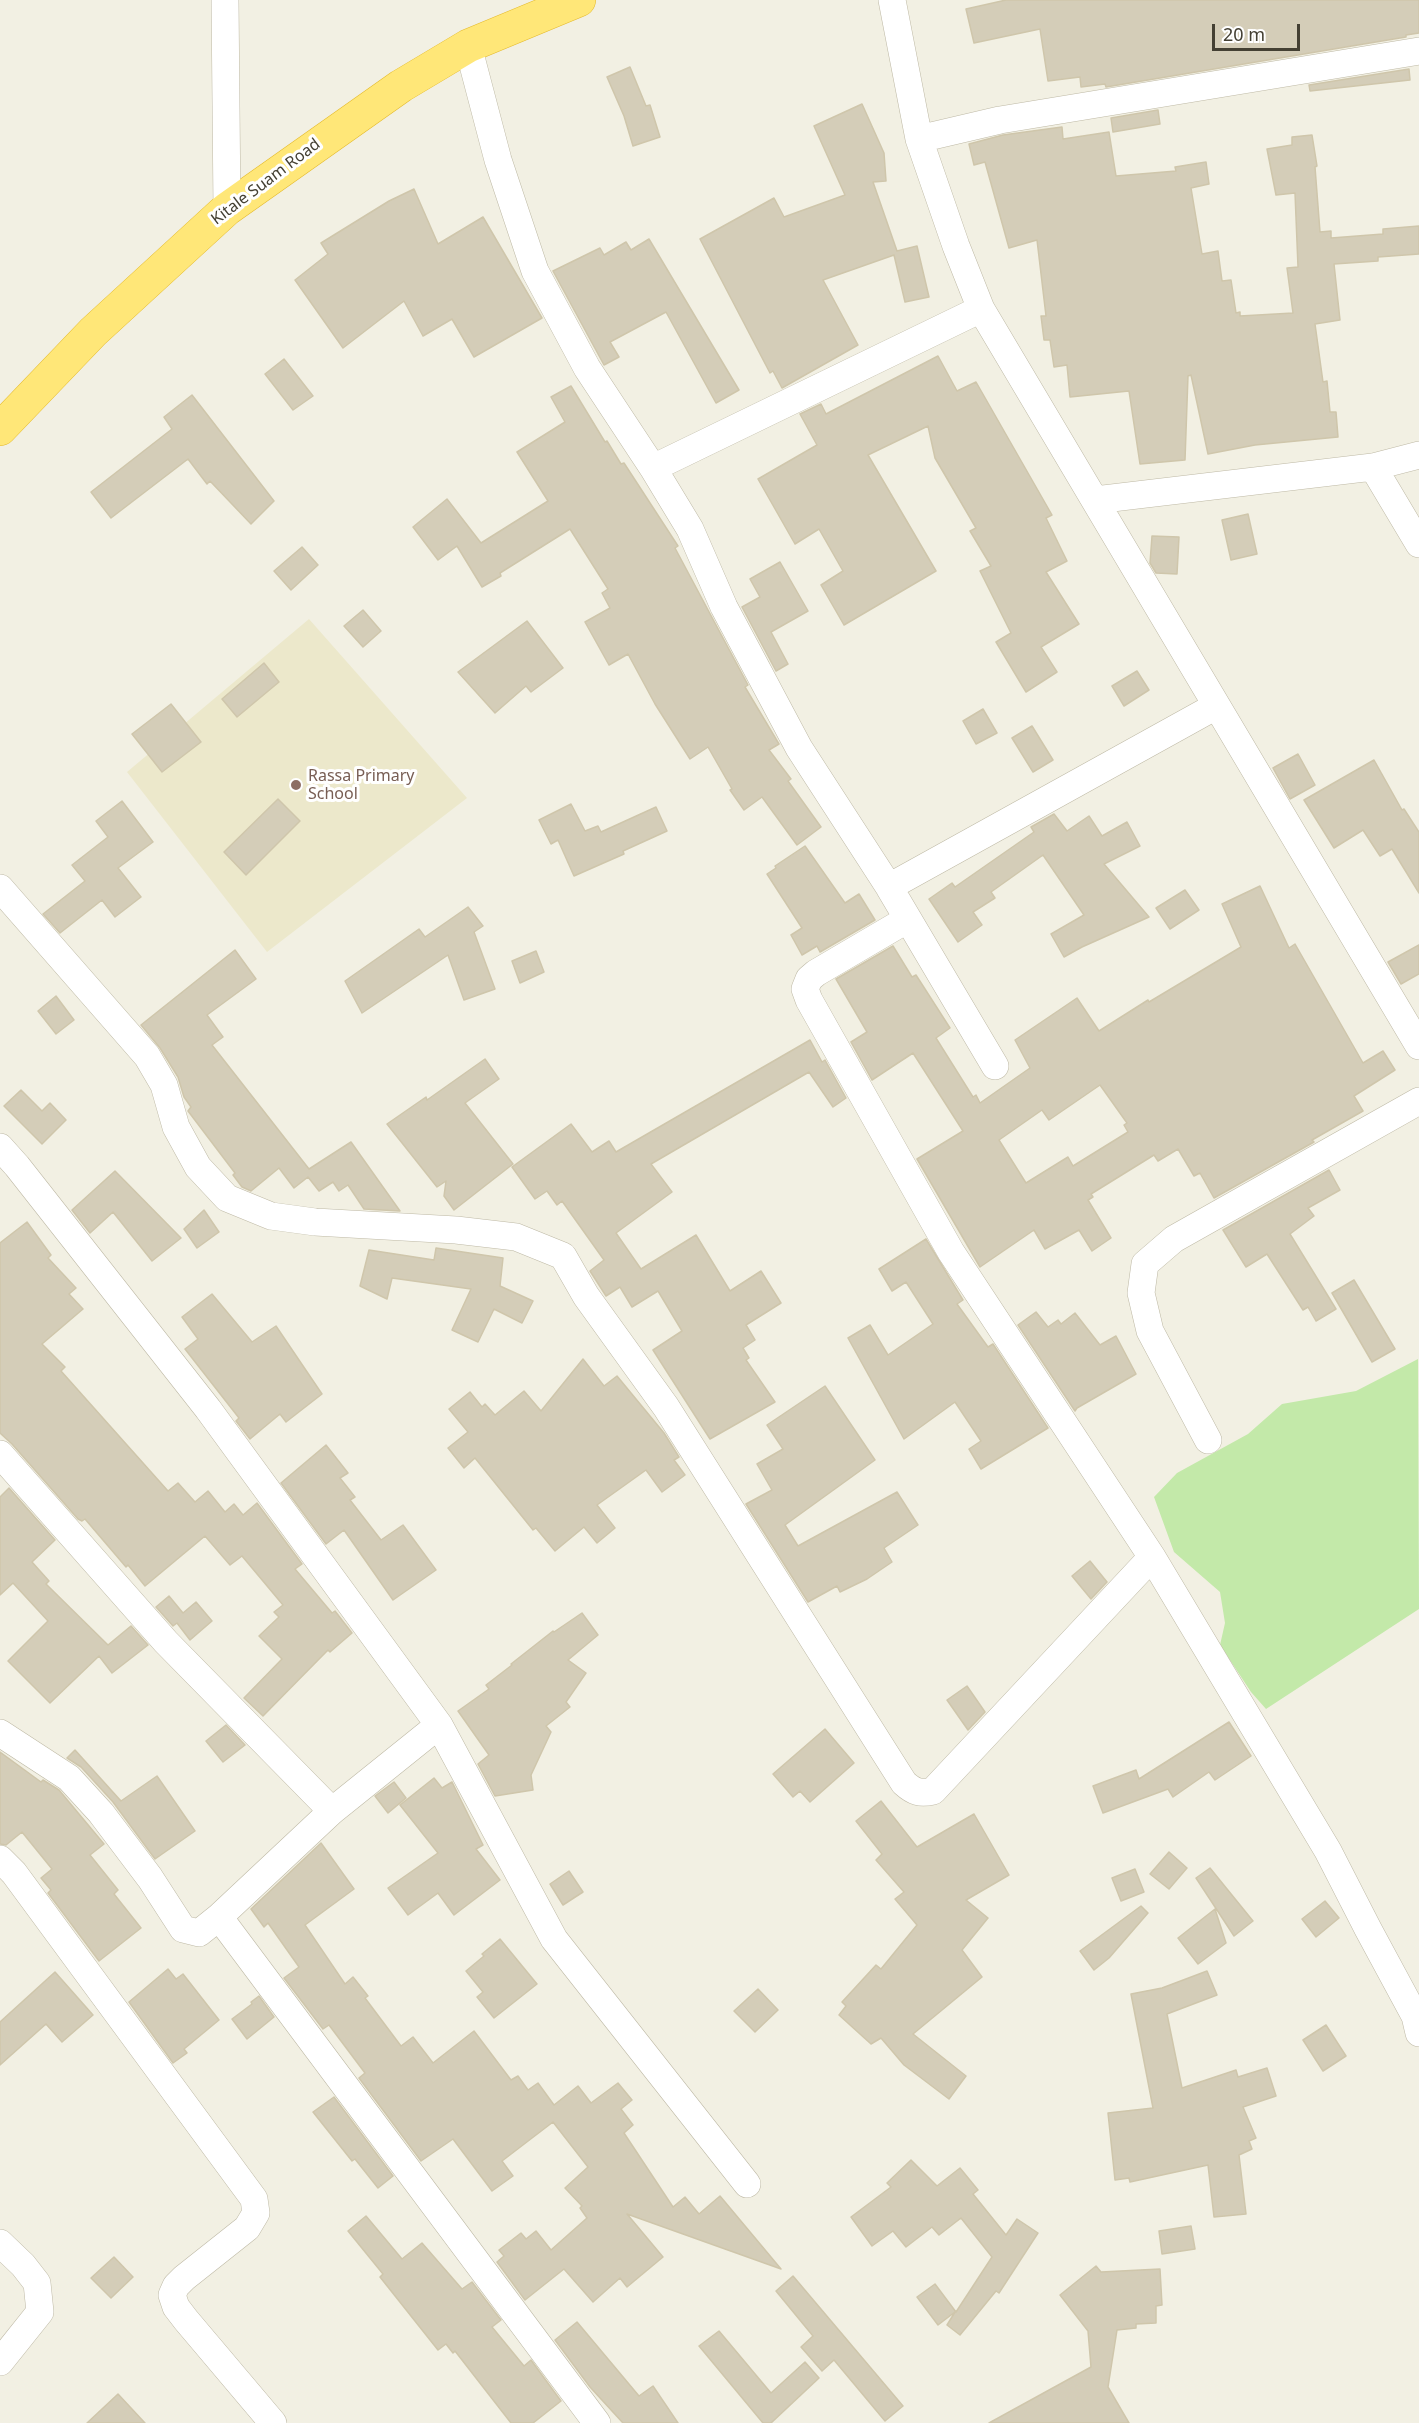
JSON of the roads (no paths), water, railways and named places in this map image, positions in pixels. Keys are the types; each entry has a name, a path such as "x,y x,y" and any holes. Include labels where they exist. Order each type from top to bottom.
{"highway":[{"name":"Kitale Suam Road","path":"0,429 93,332 227,209 401,86 468,46 579,0"}],"street":[{"path":"225,0 227,209"},
{"path":"892,0 920,139 956,246 981,309 1216,706 1416,1033"},
{"path":"468,46 498,160 534,271 587,368 690,529 724,607 799,748 889,887 995,1066"},
{"path":"920,139 1000,120 1419,51"},
{"path":"653,468 981,309"},
{"path":"1095,500 1373,467 1419,454"},
{"path":"1373,467 1419,544"},
{"path":"889,887 1216,706"},
{"path":"0,888 147,1056 164,1085 176,1127 198,1167 227,1198 271,1216 315,1222 456,1230 516,1238 563,1256 586,1296 666,1407 904,1783 913,1791 922,1794 933,1791 1152,1557"},
{"path":"908,920 816,973 808,979 805,989 951,1252 1152,1557 1328,1851 1415,2016 1419,2033"},
{"path":"1208,1440 1150,1331 1140,1293 1145,1264 1174,1239 1419,1101"},
{"path":"0,1147 208,1410 439,1725 554,1939 747,2184"},
{"path":"0,1454 166,1642 332,1811"},
{"path":"0,1733 69,1778 101,1813 150,1878 183,1929 199,1933 332,1811 439,1725"},
{"path":"0,1859 14,1874 254,2199 256,2213 247,2228 184,2278 176,2286 172,2295 176,2307 186,2320 273,2423"},
{"path":"219,1917 597,2423"},
{"path":"0,2243 23,2265 37,2283 40,2312 0,2362"}],"place":[{"name":"Rassa Primary School","path":"296,785"}]}
